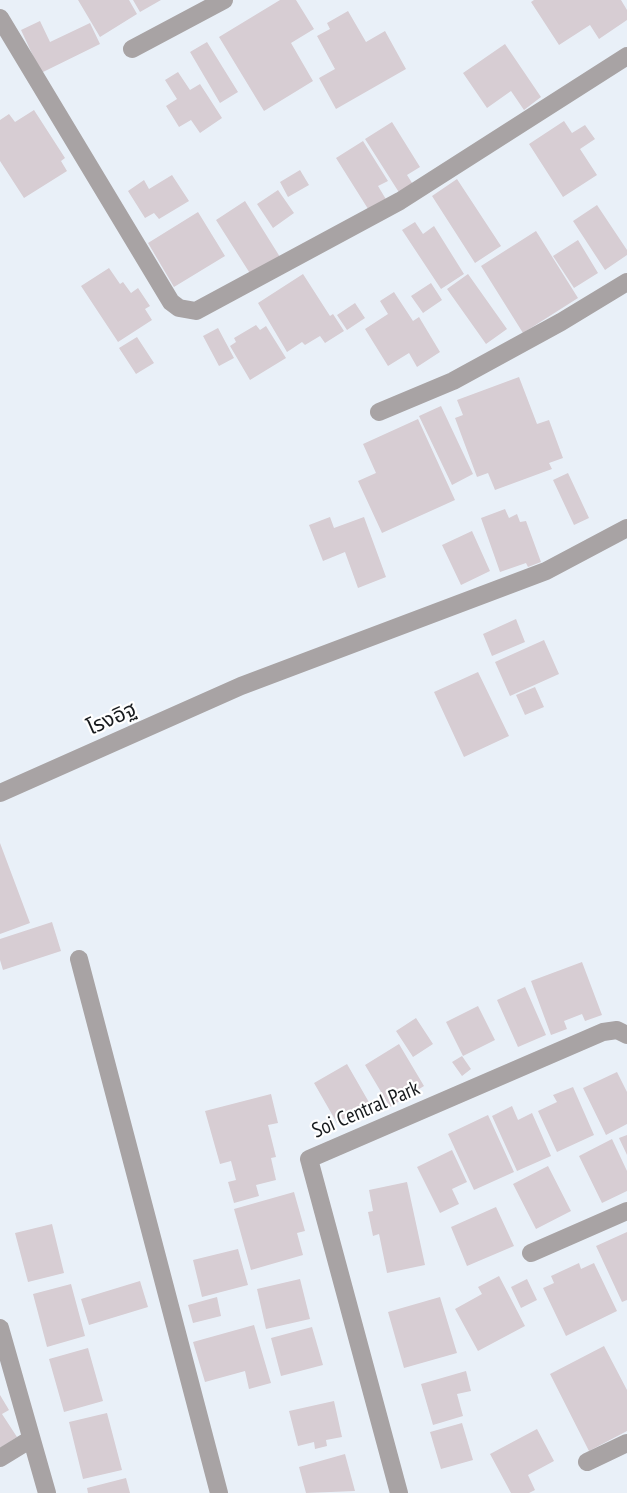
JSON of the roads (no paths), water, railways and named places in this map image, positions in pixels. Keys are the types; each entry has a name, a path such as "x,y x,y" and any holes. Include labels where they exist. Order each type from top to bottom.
{"street":[{"path":"132,49 224,0"},
{"path":"0,18 171,302 180,308 196,311 203,310 400,201 627,56"},
{"path":"379,412 453,381 561,322 627,282"},
{"name":"โรงอิฐ","path":"0,794 242,686 546,572 627,528"},
{"path":"79,959 219,1493"},
{"name":"Soi Central Park","path":"399,1493 309,1159 603,1032 617,1030 627,1035"},
{"path":"531,1253 627,1211"},
{"path":"0,1328 47,1493"},
{"path":"0,1458 32,1439"},
{"path":"587,1462 627,1443"}]}
